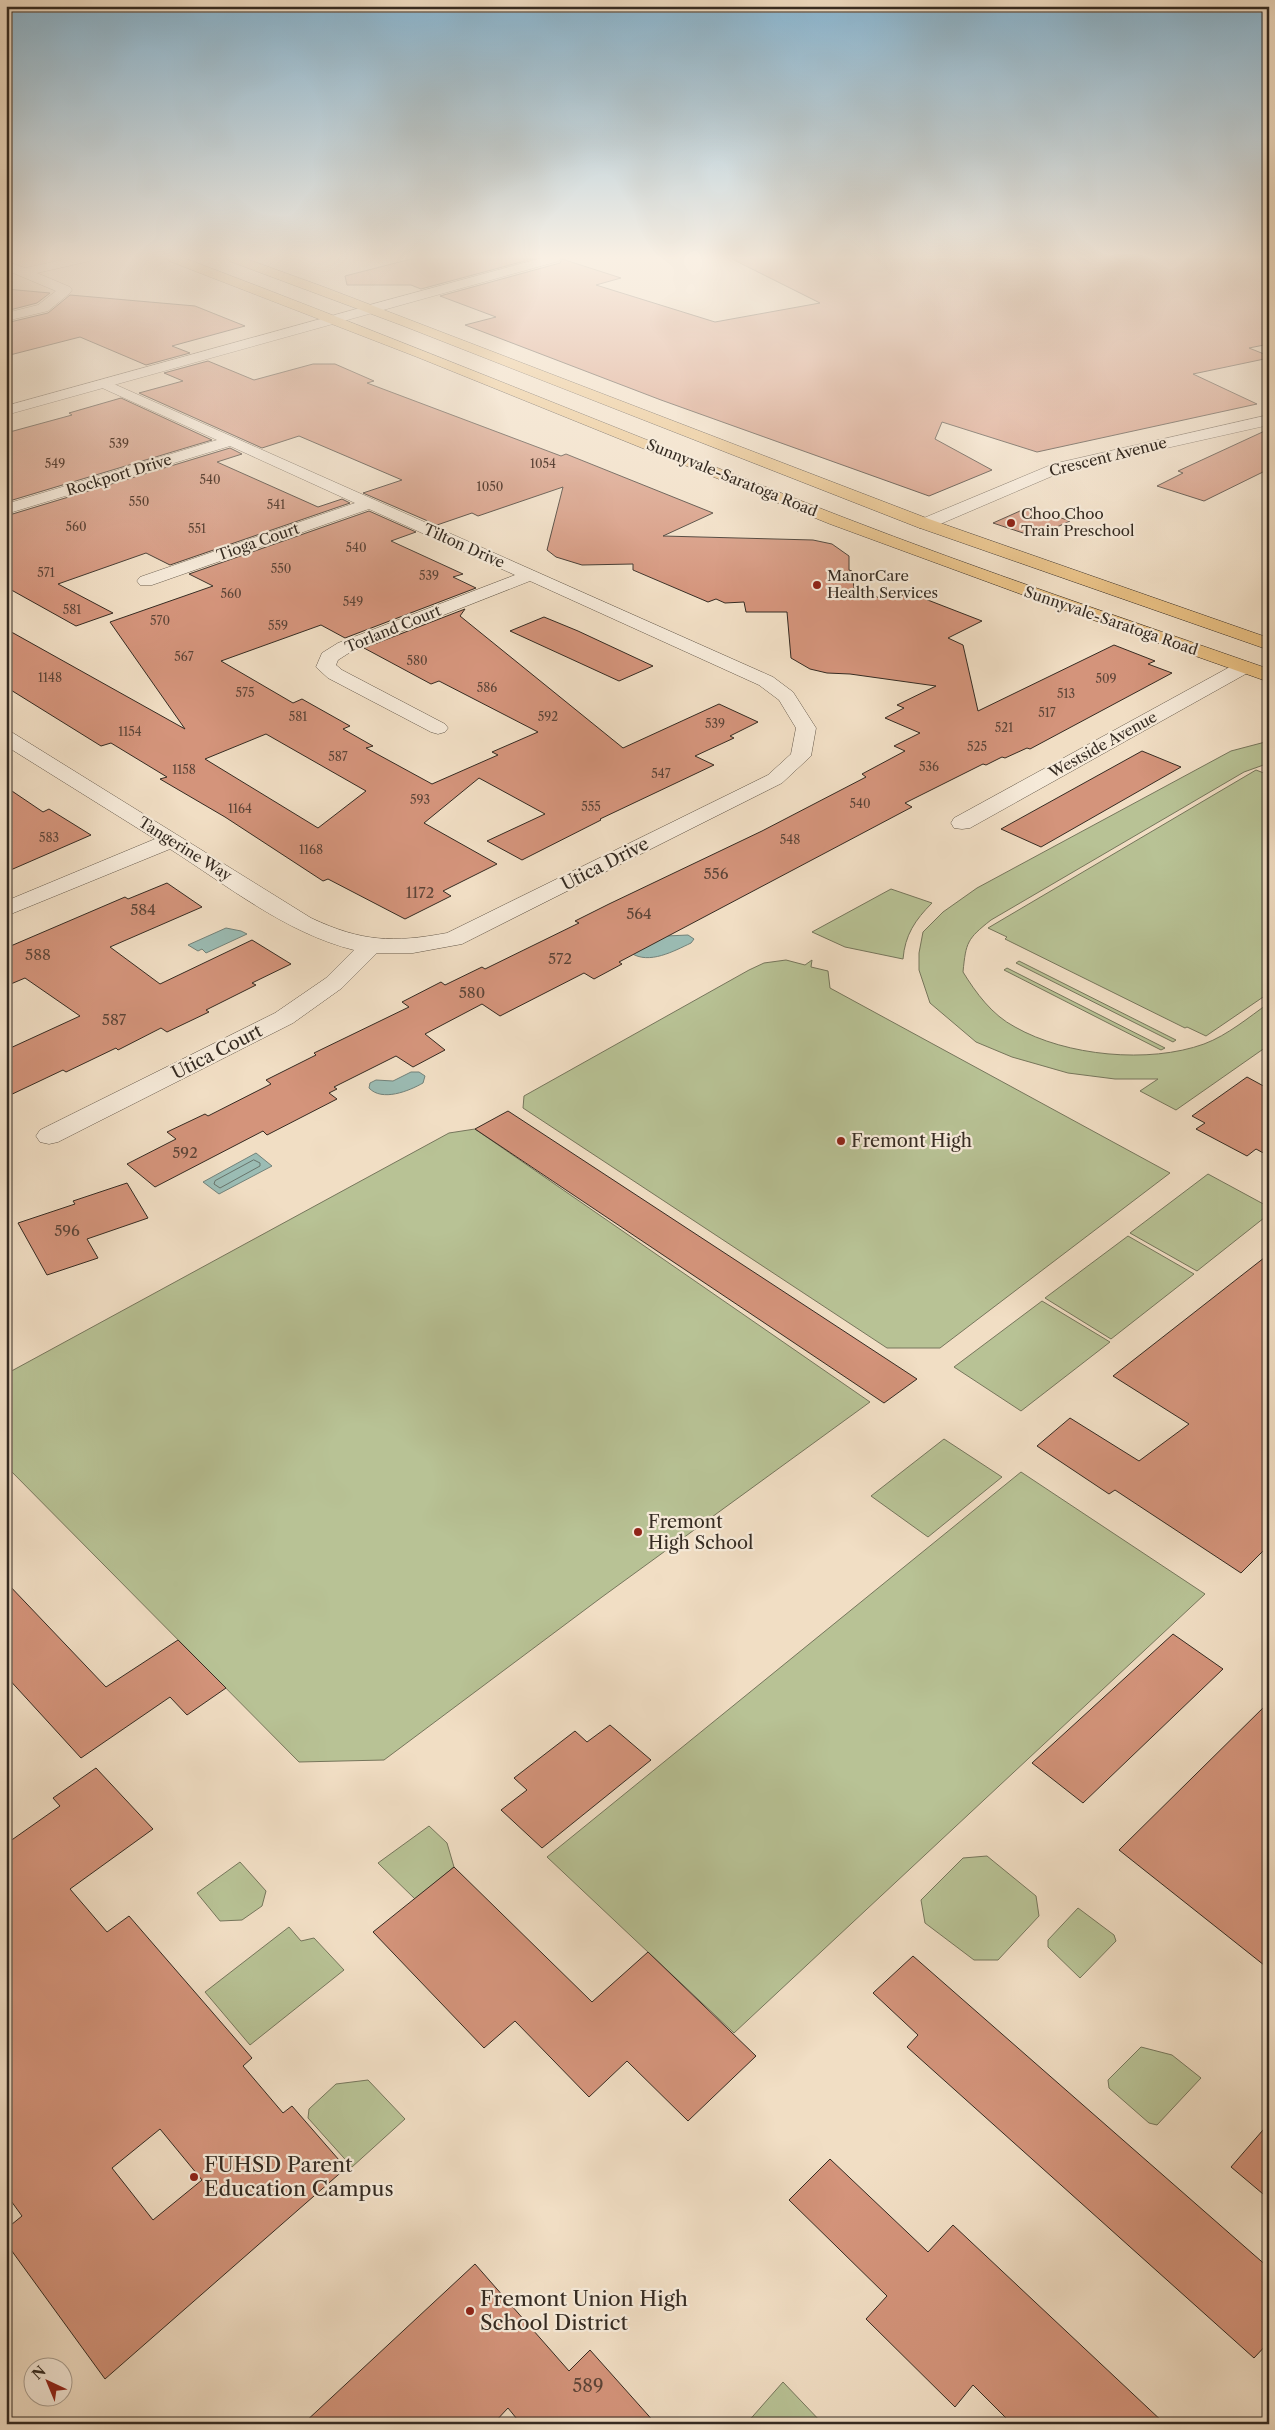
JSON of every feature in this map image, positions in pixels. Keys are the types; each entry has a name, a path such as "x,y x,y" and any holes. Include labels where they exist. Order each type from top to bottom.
{"main road":[{"name":"Sunnyvale-Saratoga Road","path":"464,371 837,520 998,581 1269,676"},
{"name":"Sunnyvale-Saratoga Road","path":"531,371 925,524 1121,595 1269,644"}],"street":[{"path":"6,411 149,371"},
{"name":"Tilton Drive","path":"105,384 766,681 786,696 806,728"},
{"name":"Crescent Avenue","path":"925,524 1059,467 1269,420"},
{"name":"Rockport Drive","path":"6,509 231,441"},
{"name":"Tioga Court","path":"146,581 370,503"},
{"name":"Torland Court","path":"438,728 335,674 326,667 329,657 345,647 530,575"},
{"name":"Westside Avenue","path":"962,823 1244,667"},
{"name":"Utica Drive","path":"370,947 416,947 454,939 775,779 801,756 806,728"},
{"name":"Tangerine Way","path":"6,737 303,923 328,936 370,947"},
{"path":"6,908 172,840"},
{"name":"Utica Court","path":"49,1136 284,1018 334,983 370,947"}],"green space":[{"path":"1269,741 1269,763 1244,772 991,920 969,942 965,954 963,972 979,995 999,1016 1015,1027 1058,1045 1108,1054 1158,1054 1182,1050 1204,1044 1221,1036 1269,1003 1269,1045 1176,1110 1140,1091 1158,1079 1115,1079 1068,1073 1012,1057 976,1042 930,1003 919,970 919,953 923,932 943,912 977,888 1231,751"},
{"path":"1256,770 1269,775 1269,993 1206,1036 1187,1027 1185,1028 1005,939 1007,937 988,928"},
{"path":"891,889 932,903 912,928 906,943 903,959 845,947 812,932"},
{"name":"Fremont High","path":"786,960 805,965 812,960 811,967 828,971 830,988 1170,1173 940,1348 887,1348 523,1108 524,1096 749,970 764,963"},
{"path":"1019,961 1176,1040 1173,1042 1016,963"},
{"path":"1007,968 1165,1048 1161,1050 1004,970"},
{"path":"475,1129 870,1402 602,1597 384,1760 299,1762 6,1466 6,1374 449,1133"},
{"path":"1208,1174 1269,1207 1269,1214 1197,1271 1130,1233"},
{"path":"1128,1236 1194,1274 1111,1339 1045,1298"},
{"path":"1042,1301 1110,1342 1021,1411 954,1367"},
{"path":"944,1439 1002,1477 928,1537 871,1496"},
{"path":"1021,1472 1205,1594 734,2033 547,1857"},
{"path":"429,1826 447,1843 454,1867 415,1899 378,1863"},
{"path":"987,1856 1036,1896 1039,1916 998,1960 974,1960 925,1923 921,1900 963,1858"},
{"path":"240,1862 266,1891 262,1906 242,1920 220,1921 197,1893"},
{"path":"1078,1908 1114,1935 1116,1941 1080,1978 1048,1947 1048,1940"},
{"path":"289,1927 301,1941 314,1938 344,1970 250,2045 205,1992"},
{"path":"1141,2047 1172,2055 1201,2078 1157,2125 1149,2123 1109,2088 1108,2080"},
{"path":"368,2080 405,2119 352,2167 308,2118 309,2109 336,2084"},
{"path":"783,2382 823,2424 746,2424"}],"water":[{"path":"226,928 247,934 206,953 202,949 198,951 188,945"},
{"path":"688,935 694,939 691,943 677,950 646,958 631,953 645,937"},
{"path":"411,1072 419,1072 425,1076 423,1083 403,1092 388,1095 374,1092 369,1088 370,1083 376,1080 393,1081"},
{"path":"256,1153 272,1166 219,1194 203,1182"}],"building":[{"path":"233,371 254,380 286,371 352,371 374,381 367,383 561,456 566,454 713,513 663,536 813,540 832,544 849,556 849,570 852,571 854,588 882,599 902,595 920,597 982,621 948,638 963,645 978,711 1114,645 1155,661 1148,664 1172,673 1030,749 1027,748 1005,758 1002,757 986,765 983,764 905,803 912,807 619,962 622,964 594,979 584,973 500,1016 482,1004 425,1034 445,1050 413,1067 396,1056 334,1087 337,1089 329,1093 337,1099 267,1135 263,1131 155,1187 127,1164 176,1139 167,1132 205,1114 208,1116 271,1084 266,1080 316,1055 314,1053 409,1007 402,1002 441,982 445,985 482,967 485,969 579,923 575,921 762,831 866,777 862,774 905,751 894,746 920,733 885,718 904,708 897,705 936,686 850,674 827,673 810,669 791,658 787,612 746,612 744,602 725,603 716,599 708,602 633,570 633,564 582,565 556,557 547,550 563,487 478,516 472,513 437,525 363,493 402,480 299,436 262,448 139,393 183,381 164,373"},
{"path":"586,371 1205,371 1193,374 1257,404 1037,452 942,422 935,439 992,470 929,496"},
{"path":"121,398 212,440 6,502 6,433 72,415 69,413"},
{"path":"1269,429 1269,469 1204,501 1157,486 1183,473 1178,471"},
{"path":"230,448 242,454 217,462 318,507 342,499 350,503 170,565 146,553 58,584 113,613 76,626 6,587 6,516"},
{"path":"1029,507 1070,521 1035,537 993,523"},
{"path":"369,511 416,532 391,541 463,574 453,577 476,588 345,638 321,625 221,661 293,703 302,699 350,726 343,729 373,746 366,748 432,784 498,755 492,752 538,732 439,681 431,684 364,648 465,609 460,616 623,748 719,704 758,722 730,736 734,738 695,756 714,765 600,819 522,860 487,841 545,814 479,778 424,823 497,864 443,891 451,896 405,919 328,879 323,881 225,817 160,779 167,777 111,743 101,746 6,687 6,629 185,729 110,622 213,586 189,574","holes":["266,734 366,791 318,828 205,759"]},
{"path":"544,617 653,666 619,681 510,631"},
{"path":"1142,751 1181,767 1041,847 1001,829"},
{"path":"6,787 43,812 49,809 91,835 6,872"},
{"path":"167,883 202,907 110,947 160,984 252,940 291,964 252,983 256,985 206,1010 209,1012 167,1032 161,1028 118,1050 116,1048 66,1072 63,1070 6,1097 6,1050 80,1016 25,978 6,986 6,948 125,897 128,899"},
{"path":"1247,1077 1269,1089 1269,1156 1256,1149 1247,1156 1196,1129 1205,1123 1192,1116"},
{"path":"508,1111 917,1379 884,1403 475,1129"},
{"path":"127,1183 148,1218 87,1239 98,1258 47,1275 18,1223 75,1204 73,1201"},
{"path":"1269,1254 1269,1545 1241,1573 1115,1490 1109,1494 1037,1446 1070,1418 1139,1461 1189,1424 1113,1376"},
{"path":"6,1582 106,1687 178,1640 226,1688 187,1715 170,1697 81,1758 6,1676"},
{"path":"1173,1634 1223,1669 1083,1803 1032,1763"},
{"path":"1269,1702 1269,1969 1119,1850"},
{"path":"610,1725 651,1760 542,1848 501,1810 527,1790 514,1778 575,1731 587,1742"},
{"path":"96,1768 153,1829 70,1889 107,1932 129,1916 252,2058 243,2066 283,2113 292,2106 346,2168 105,2379 6,2243 6,2229 22,2216 6,2194 6,1844 60,1806 53,1798","holes":["160,2129 202,2180 153,2220 112,2168"]},
{"path":"454,1867 592,2002 648,1952 756,2056 688,2121 627,2061 589,2097 515,2021 484,2048 373,1932"},
{"path":"913,1956 1269,2268 1269,2342 1254,2358 907,2047 918,2035 873,1993"},
{"path":"1269,2123 1269,2199 1231,2167"},
{"path":"830,2159 928,2252 953,2225 1165,2424 1012,2424 973,2385 955,2407 866,2319 887,2296 789,2200"},
{"name":"Fremont Union High School District","path":"475,2264 569,2371 590,2350 656,2424 521,2424 508,2408 493,2424 303,2424"}],"place":[{"name":"Choo Choo Train Preschool","path":"1011,523"},
{"name":"ManorCare Health Services","path":"817,585"},
{"name":"Fremont High","path":"841,1141"},
{"name":"Fremont High School","path":"638,1532"},
{"name":"FUHSD Parent Education Campus","path":"194,2177"},
{"name":"Fremont Union High School District","path":"470,2311"}]}
